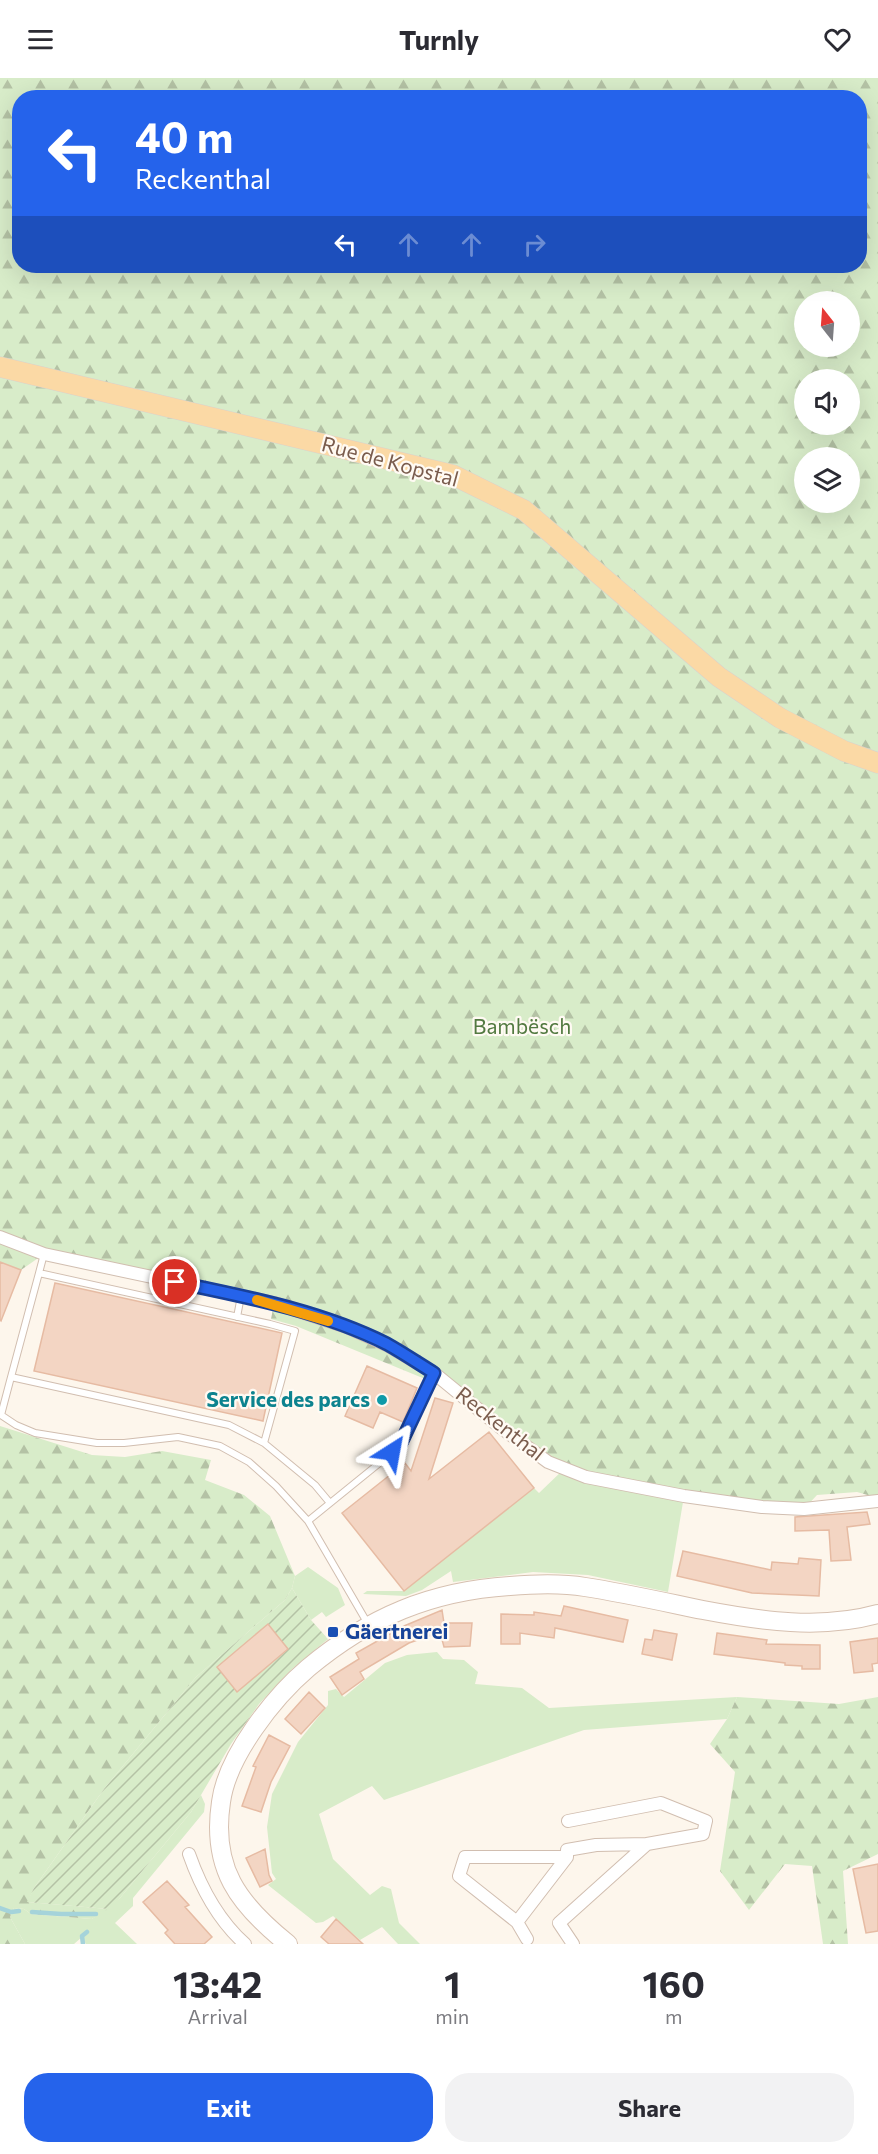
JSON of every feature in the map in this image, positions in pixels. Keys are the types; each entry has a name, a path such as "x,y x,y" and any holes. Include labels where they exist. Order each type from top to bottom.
{"main road":[{"name":"Rue de Kopstal","path":"0,367 453,475 524,510 718,677 780,718 844,751 878,763"},
{"path":"288,1944 262,1923 240,1899 228,1876 220,1851 218,1822 222,1790 242,1748 267,1710 299,1676 331,1649 368,1624 405,1607 440,1596 483,1587 532,1584 583,1586 760,1620 818,1623 878,1614"}],"street":[{"name":"Reckenthal","path":"0,1237 44,1254 241,1296 347,1327 387,1345 434,1373 500,1427 548,1462 586,1477 684,1496 762,1507 804,1509 878,1501"},
{"path":"527,1939 517,1922 459,1876 465,1857 567,1853 596,1845 647,1844 703,1834 706,1821 661,1803 568,1821"},
{"path":"573,1944 559,1923 647,1844"},
{"path":"517,1922 567,1853"},
{"path":"189,1854 198,1880 228,1929 245,1944"}],"lane":[{"path":"44,1254 1,1415 16,1425 35,1433 97,1443 124,1443 178,1437 220,1446 249,1462 276,1486 308,1521 368,1624"},
{"path":"39,1273 295,1331 264,1443"},
{"path":"237,1317 241,1296"},
{"path":"308,1521 401,1443 434,1373"},
{"path":"11,1377 229,1425 264,1443 315,1485 330,1503"}],"green space":[{"name":"Bambësch","path":"0,78 878,78 878,1498 857,1492 817,1495 804,1509 762,1507 564,1469 434,1373 430,1381 296,1326 271,1319 274,1304 44,1254 21,1270 0,1262"},
{"path":"0,1426 92,1455 125,1457 162,1451 211,1460 205,1480 244,1495 270,1516 295,1576 292,1588 285,1600 196,1677 104,1789 34,1888 28,1902 108,1909 92,1919 31,1914 24,1909 14,1908 10,1917 25,1944 0,1944"},
{"path":"564,1469 684,1496 668,1592 588,1575 533,1572 453,1582 451,1571 422,1590 406,1596 363,1594 367,1591 404,1591 534,1488 539,1493"},
{"path":"308,1567 338,1588 345,1605 326,1617 322,1612 311,1620 292,1588 295,1576"},
{"path":"292,1588 311,1620 328,1639 292,1669 259,1704 231,1744 191,1812 120,1898 108,1909 27,1902 34,1888 104,1789 196,1677 285,1600"},
{"path":"437,1652 443,1659 464,1660 478,1672 475,1684 522,1688 549,1708 737,1697 727,1719 584,1730 384,1800 372,1786 319,1814 333,1859 370,1895 382,1886 391,1889 399,1923 420,1944 398,1944 382,1927 360,1940 333,1916 316,1923 268,1885 276,1879 272,1873 267,1827 272,1794 298,1742 328,1705 328,1691 336,1689 344,1697 385,1663 407,1655"},
{"path":"737,1697 839,1704 878,1697 878,1854 843,1871 848,1944 823,1944 812,1866 785,1864 749,1910 720,1871 735,1772 710,1744 727,1719"},
{"path":"201,1795 205,1804 204,1812 133,1898 133,1906 115,1923 137,1944 86,1944 82,1937 74,1944 25,1944 10,1917 14,1908 24,1909 31,1914 92,1919 120,1898 191,1812"}],"building":[{"path":"0,1262 21,1270 1,1321 0,1320"},
{"path":"55,1283 282,1333 263,1421 34,1371"},
{"name":"Service des parcs","path":"367,1366 417,1388 403,1422 380,1412 373,1428 345,1416"},
{"path":"435,1398 453,1403 429,1479 489,1432 534,1488 404,1591 342,1513 405,1463 411,1471"},
{"path":"867,1512 870,1524 847,1527 851,1560 831,1561 829,1530 795,1531 795,1517"},
{"path":"683,1551 771,1570 772,1562 798,1564 799,1558 821,1560 819,1596 752,1593 677,1576"},
{"path":"564,1606 628,1620 623,1642 555,1628 554,1638 520,1633 520,1644 501,1644 501,1614 534,1615 534,1612 561,1616"},
{"path":"442,1610 444,1623 472,1623 470,1646 444,1647 440,1632 409,1643 360,1672 364,1679 342,1695 330,1677 359,1659 356,1653 404,1626"},
{"path":"268,1624 288,1649 237,1692 217,1667"},
{"path":"654,1630 677,1634 672,1660 642,1654 645,1639 652,1640"},
{"path":"717,1633 767,1640 766,1644 820,1645 820,1669 802,1669 802,1666 785,1665 785,1663 714,1654"},
{"path":"878,1638 878,1663 872,1664 873,1671 854,1673 850,1642"},
{"path":"309,1692 325,1708 301,1734 285,1719"},
{"path":"269,1735 290,1746 271,1782 261,1812 242,1806 256,1767 253,1766"},
{"path":"265,1849 272,1881 260,1887 246,1858"},
{"path":"878,1864 878,1931 866,1933 853,1869"},
{"path":"167,1881 189,1905 185,1907 212,1937 204,1944 175,1944 165,1933 168,1930 143,1902"},
{"path":"336,1919 363,1944 329,1944 321,1937"}],"waterway":[{"path":"0,1908 11,1912 19,1911"},
{"path":"32,1912 96,1914"},
{"path":"83,1944 82,1936 87,1932"}],"slow traffic":[{"path":"257,1300 328,1321"}],"place":[{"name":"Service des parcs","path":"382,1400"},
{"name":"Gäertnerei","path":"333,1632"}],"route":[{"path":"175,1282 274,1304 347,1327 387,1345 434,1373 401,1443 392,1452"}]}
